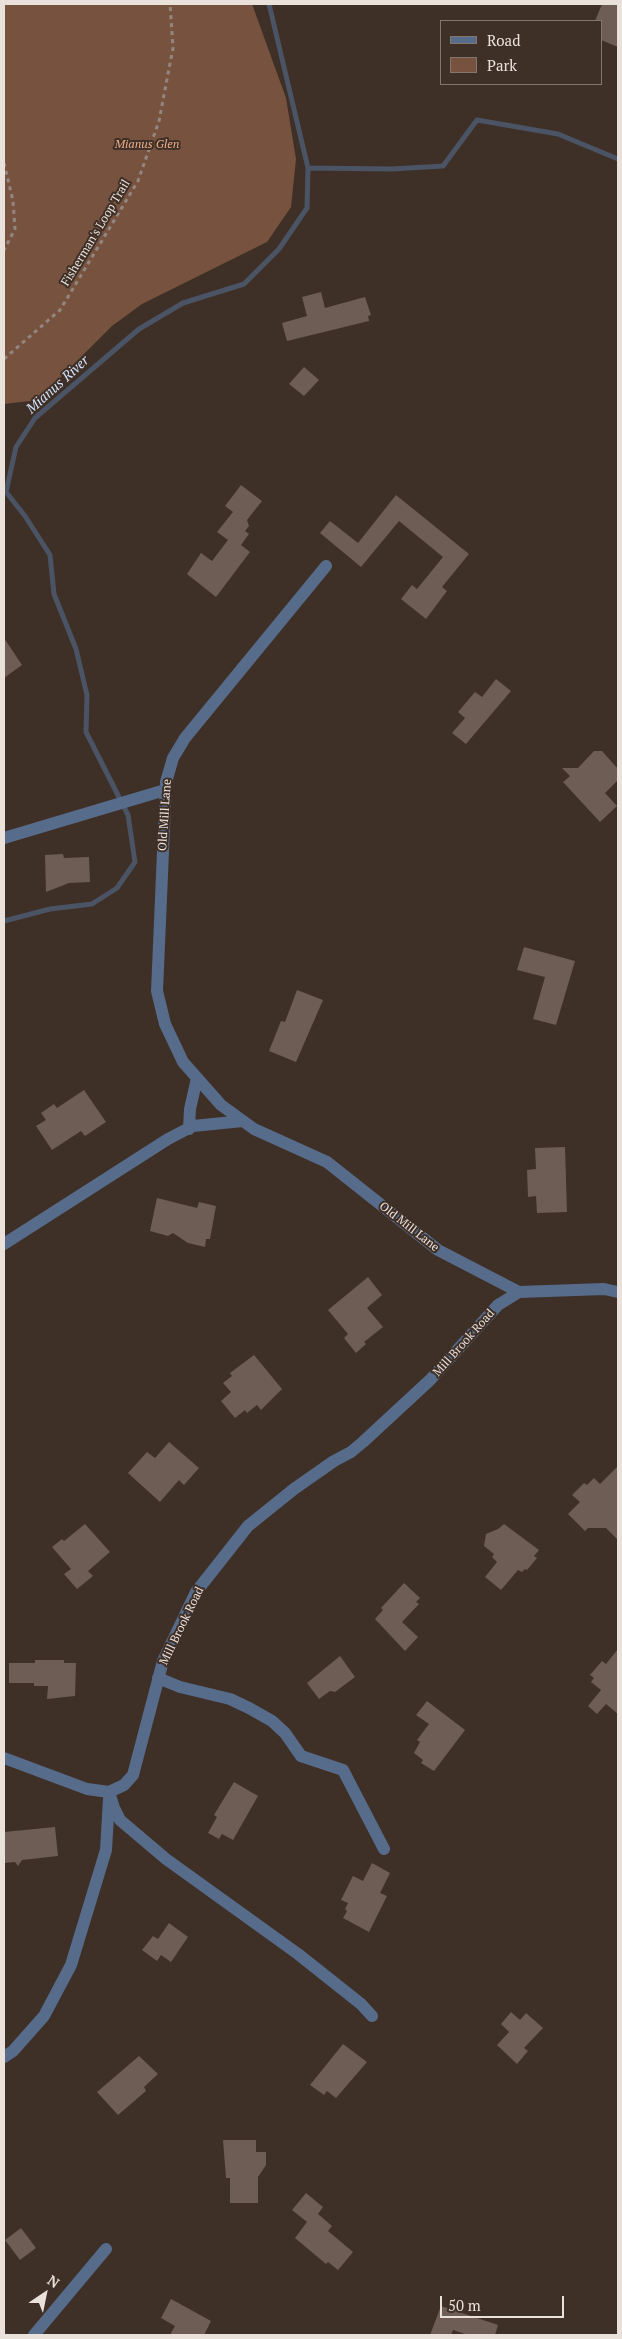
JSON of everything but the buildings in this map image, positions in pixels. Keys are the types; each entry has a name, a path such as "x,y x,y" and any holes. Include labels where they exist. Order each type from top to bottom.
{"street":[{"name":"Old Mill Lane","path":"326,566 185,738 173,758 165,790 157,991 165,1024 183,1062 221,1106 254,1129 327,1162 438,1250 519,1292 604,1289 618,1292"},
{"path":"4,838 165,790"},
{"path":"189,1128 190,1109 197,1078"},
{"path":"4,1244 168,1139 189,1128 243,1121"},
{"name":"Mill Brook Road","path":"109,1792 124,1785 133,1775 163,1661 196,1592 248,1526 294,1488 351,1452 363,1442 430,1380 498,1305 519,1292"},
{"path":"158,1678 180,1687 230,1699 249,1708 272,1721 285,1733 301,1756 343,1770 384,1849"},
{"path":"4,1758 87,1789 109,1792"},
{"path":"109,1792 120,1820 166,1859 298,1954 361,2004 372,2016"},
{"path":"4,2057 13,2050 44,2016 71,1965 106,1850 109,1792"},
{"path":"34,2335 106,2249"}],"path":[{"name":"Fisherman's Loop Trail","path":"4,359 60,310 138,181 159,121 173,48 170,4"},
{"path":"4,163 13,201 16,229 4,250"}],"green space":[{"name":"Mianus Glen","path":"4,4 252,4 286,98 296,159 291,207 267,242 142,304 112,326 38,400 4,404"}],"waterway":[{"name":"Mianus River","path":"4,921 50,909 92,904 117,888 135,862 128,815 86,732 87,695 76,649 54,594 50,555 25,516 6,492 16,447 35,418 139,329 183,303 244,284 279,249 307,208 308,168 269,4"},
{"path":"308,168 392,169 443,166 477,120 558,134 618,159"}]}
